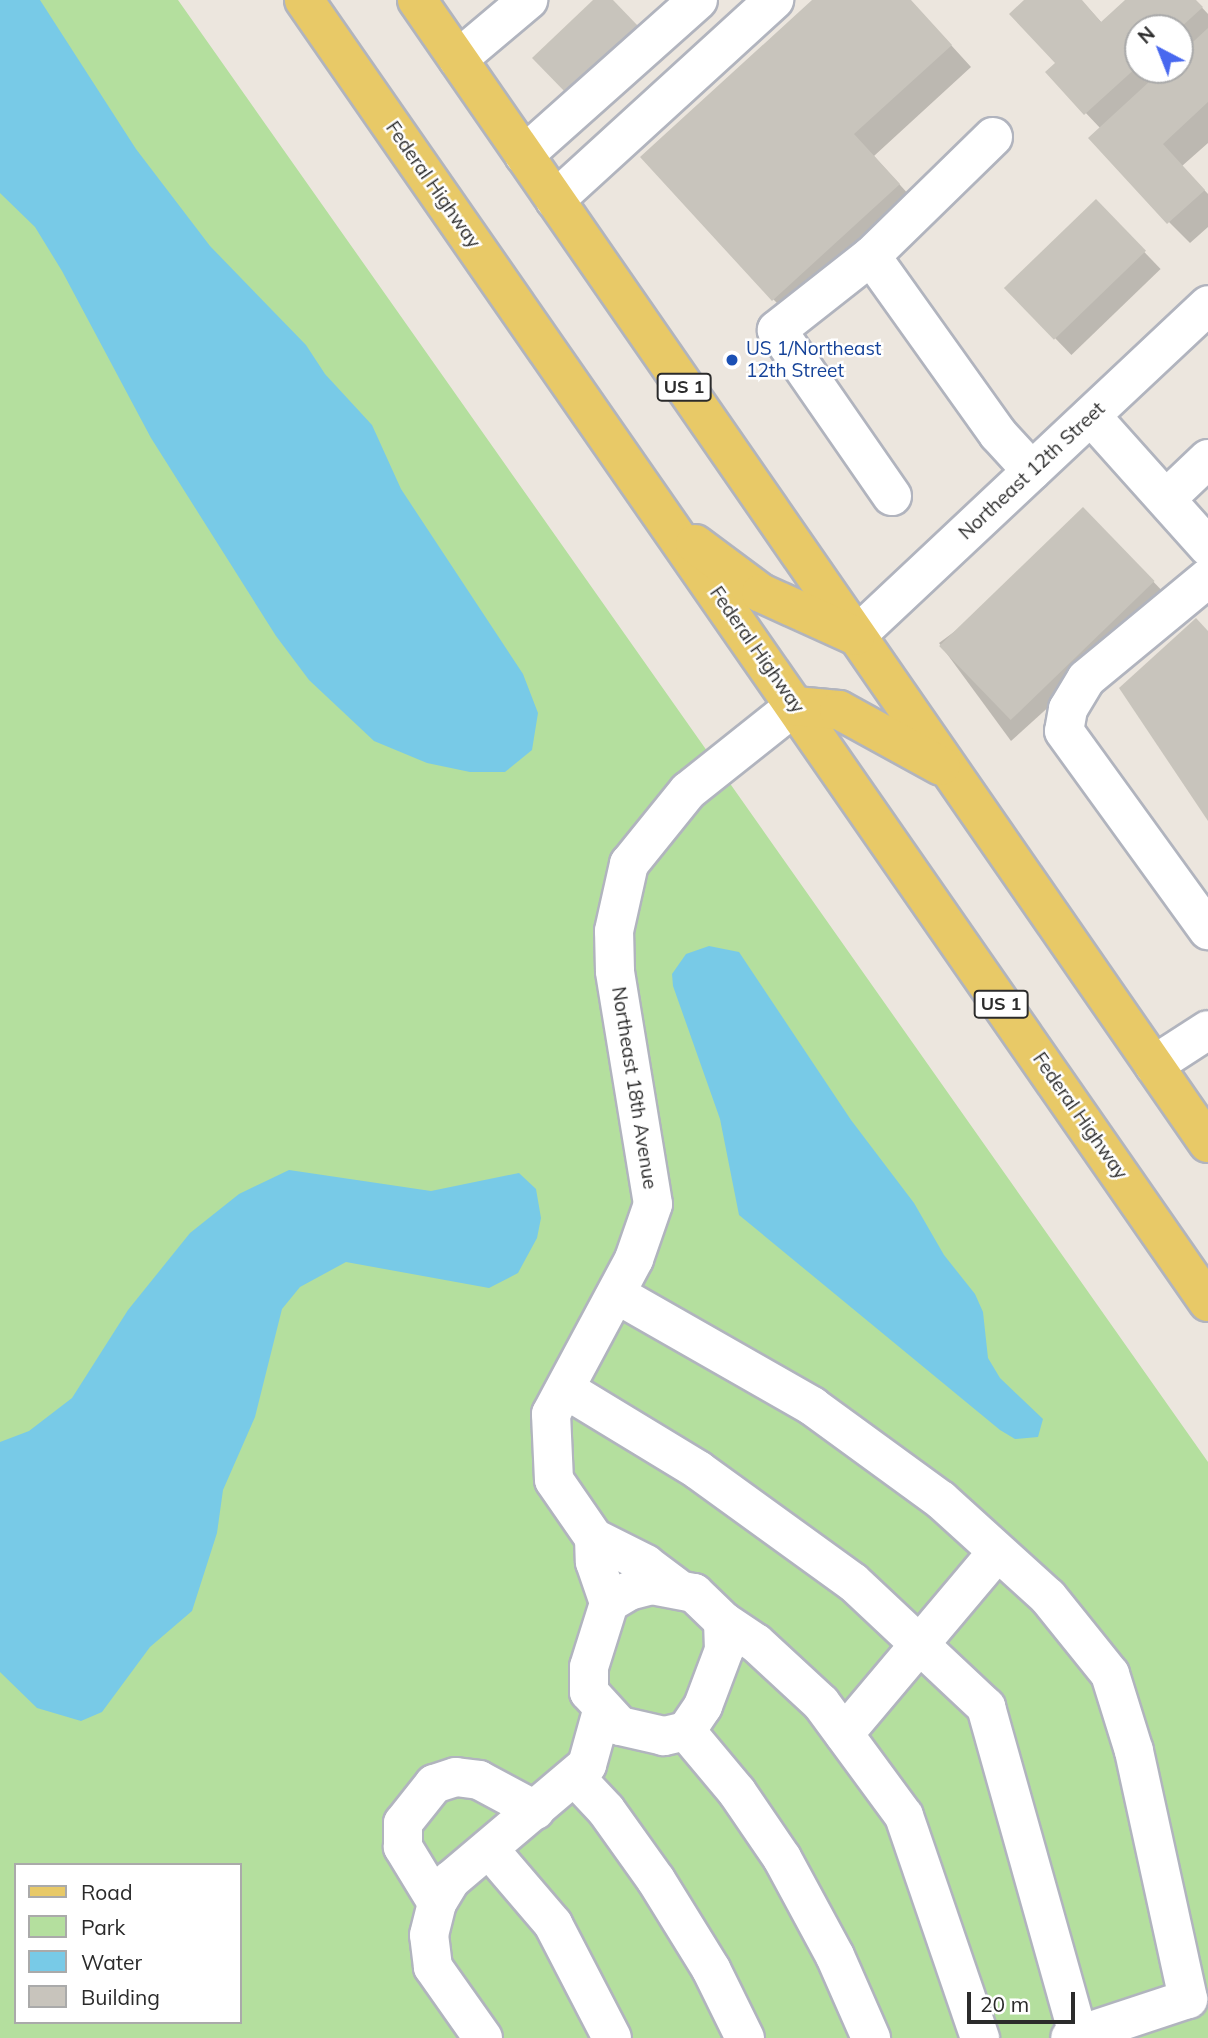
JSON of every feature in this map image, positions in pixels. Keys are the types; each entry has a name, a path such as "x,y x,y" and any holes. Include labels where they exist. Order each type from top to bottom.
{"main road":[{"name":"Federal Highway","path":"304,0 1208,1302"},
{"name":"US 1","path":"417,0 1208,1143"},
{"path":"671,527 761,593 856,636"},
{"path":"795,706 839,710 951,772"}],"street":[{"path":"458,59 528,0"},
{"path":"524,155 698,0"},
{"path":"555,200 774,0"},
{"path":"892,496 776,330 871,256 993,137"},
{"path":"871,256 998,434 1032,471"},
{"name":"Northeast 12th Street","path":"856,636 1208,305"},
{"path":"1091,416 1208,547"},
{"path":"1166,499 1208,459"},
{"path":"1208,578 1086,679 1068,709 1064,731 1208,930"},
{"name":"Northeast 18th Avenue","path":"676,1587 646,1564 594,1538 554,1480 551,1414 615,1294 653,1204 615,971 614,930 629,864 688,791 795,706"},
{"path":"1154,1065 1208,1031"},
{"path":"565,1390 698,1470 853,1582 986,1707 1074,2037 1188,1999 1134,1751 1110,1674 1048,1597 941,1500 812,1406 615,1294"},
{"path":"594,1538 595,1562 609,1603 589,1667 589,1692 602,1711 620,1726 641,1734 664,1736 686,1731 704,1706 724,1650 723,1621"},
{"path":"844,1734 922,1646 997,1552"},
{"path":"609,1603 629,1591 652,1585 676,1587 694,1593 723,1621 756,1643 821,1703 904,1816 980,2038"},
{"path":"482,2038 433,1967 429,1935 437,1903 451,1880 587,1765 602,1711"},
{"path":"686,1731 737,1792 782,1858 835,1956 872,2038"},
{"path":"437,1903 403,1847 403,1823 434,1784 456,1777 479,1780 535,1810"},
{"path":"575,1777 606,1810 656,1880 711,1969 745,2038"},
{"path":"489,1849 553,1924 612,2038"}],"green space":[{"path":"0,0 178,0 1208,1462 1208,2038 0,2038"}],"water":[{"path":"0,0 40,0 136,149 210,246 306,345 325,374 372,425 401,489 523,674 538,713 532,750 505,772 470,772 427,763 374,741 309,680 276,636 151,438 62,271 35,227 0,193"},
{"path":"709,946 739,952 851,1120 914,1203 944,1255 975,1294 983,1312 988,1358 1000,1378 1043,1419 1038,1437 1015,1439 1000,1430 739,1215 720,1119 673,986 672,974 686,954"},
{"path":"289,1170 431,1191 519,1173 536,1189 541,1218 537,1238 518,1273 489,1288 346,1262 300,1287 282,1309 255,1417 223,1490 217,1533 192,1611 150,1647 102,1712 81,1721 37,1708 0,1672 0,1442 29,1431 72,1398 128,1310 190,1233 239,1194"}],"building":[{"path":"593,0 613,0 639,27 568,95 532,58"},
{"path":"812,0 911,0 952,45 854,134 900,184 772,301 640,157"},
{"path":"1024,0 1082,0 1101,22 1125,0 1196,0 1203,7 1194,15 1124,14 1124,79 1084,115 1045,72 1055,63 1009,14"},
{"path":"1208,28 1208,102 1163,144 1205,190 1167,224 1088,138 1147,84 1194,84 1194,41"},
{"path":"1096,199 1146,251 1054,340 1004,288"},
{"path":"1083,507 1155,581 1011,720 939,646"},
{"path":"1196,618 1208,631 1208,821 1119,688"}],"place":[{"name":"US 1/Northeast 12th Street","path":"732,360"}]}
